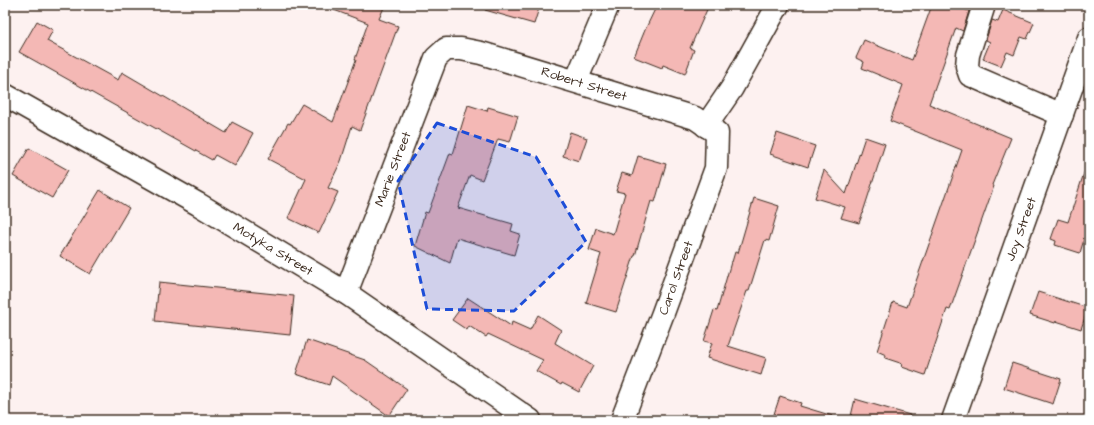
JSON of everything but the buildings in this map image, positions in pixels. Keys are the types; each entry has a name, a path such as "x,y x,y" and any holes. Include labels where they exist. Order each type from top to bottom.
{"street":[{"path":"576,81 608,5"},
{"path":"711,130 732,88 778,5"},
{"path":"984,5 968,55 967,66 970,75 1062,115"},
{"name":"Joy Street","path":"953,420 1089,38"},
{"name":"Robert Street","path":"446,49 461,49 481,53 576,81 695,118 711,130"},
{"name":"Marie Street","path":"346,293 436,58 446,49"},
{"name":"Motyka Street","path":"5,95 198,204 346,293 530,420"},
{"name":"Carol Street","path":"622,420 716,168 711,130"}],"highlighted area":[{"path":"437,123 536,157 586,242 514,311 427,309 398,181"}]}
